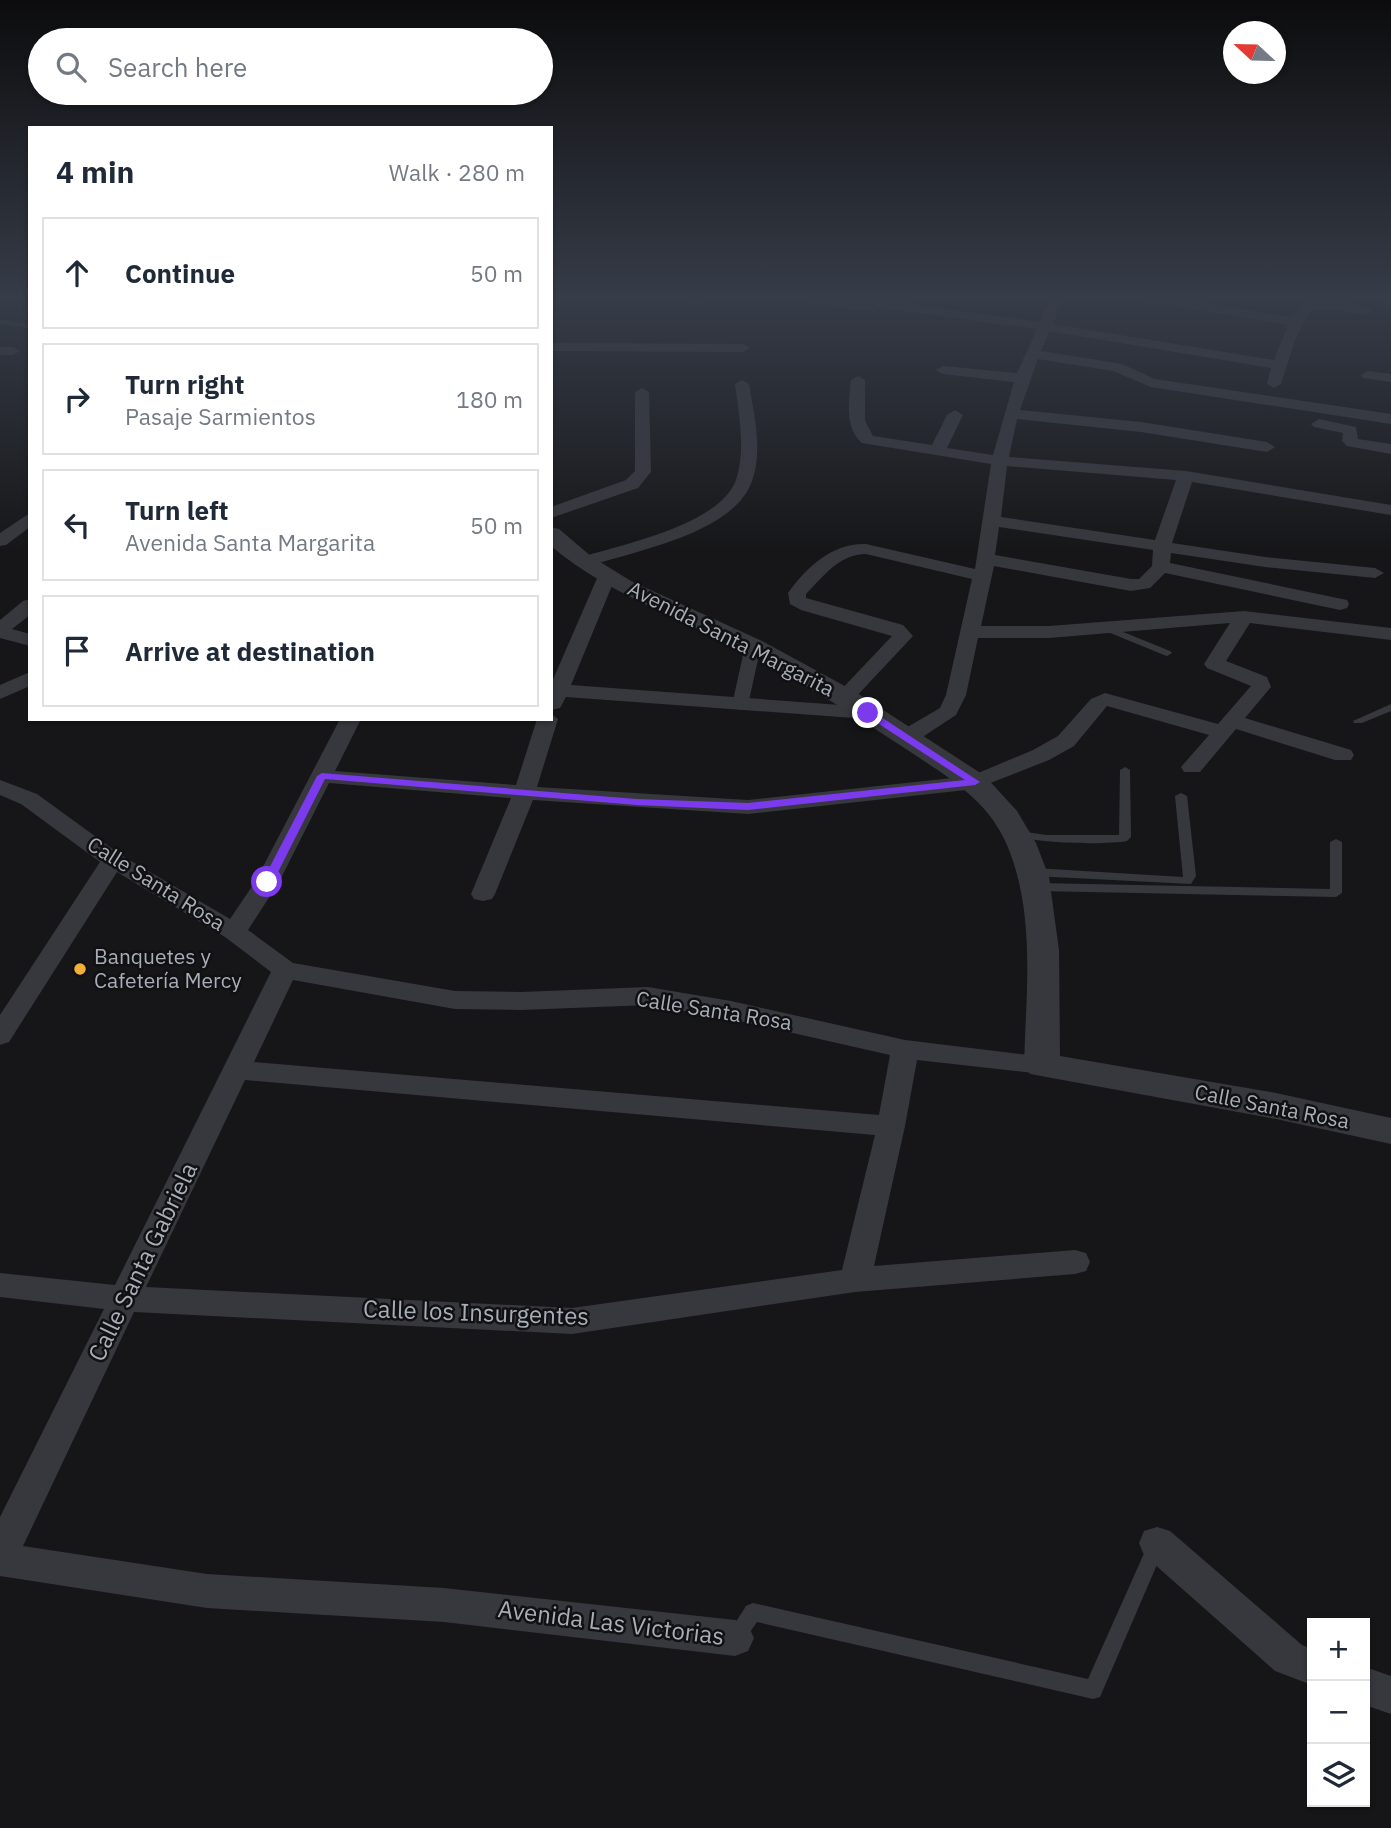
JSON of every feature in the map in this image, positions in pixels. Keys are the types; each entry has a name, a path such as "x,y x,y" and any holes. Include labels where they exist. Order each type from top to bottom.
{"street":[{"path":"858,381 857,414 862,437 876,442 1000,461 1186,476 1391,507"},
{"path":"907,737 949,710 956,695 972,632 993,521 1000,461 1021,381"},
{"path":"1145,381 1391,419"},
{"path":"584,562 669,533 711,516 730,503 744,480 746,467 746,407 743,384"},
{"path":"1166,385 1160,397 1167,401 1348,429 1352,431 1350,440 1353,443 1391,449"},
{"path":"553,512 632,484 643,472 642,392"},
{"path":"1011,414 1141,427 1267,447"},
{"path":"938,450 955,415"},
{"path":"845,696 903,636 896,629 808,606 797,600 797,593 838,552 850,548 866,549 984,568 1144,584 1161,567 1163,545 1186,476"},
{"path":"0,541 28,520"},
{"path":"993,521 1265,562 1375,573"},
{"name":"Avenida Santa Margarita","path":"553,536 584,562 607,576 752,646 845,696 975,782 992,797 1019,834 1036,879 1041,942 1042,1066"},
{"path":"1161,567 1340,604"},
{"path":"607,576 553,697 868,713"},
{"path":"0,631 28,607"},
{"path":"972,632 1049,632 1244,617 1391,634"},
{"path":"1192,767 1262,685 1258,680 1214,664 1244,617"},
{"path":"0,631 28,639"},
{"path":"740,705 752,646"},
{"path":"0,693 28,679"},
{"path":"322,776 524,794 748,807 975,782 1041,755 1066,741 1105,699 1343,755"},
{"path":"234,932 267,882 350,721"},
{"path":"483,894 524,794 547,721"},
{"name":"Calle Santa Rosa","path":"0,787 29,799 113,860 234,932 285,970 455,1000 521,1001 648,996 731,1010 905,1049 1042,1066 1276,1106 1391,1131"},
{"path":"0,1036 113,860"},
{"name":"Calle Santa Gabriela","path":"0,1557 285,970"},
{"path":"855,1280 891,1126 905,1049"},
{"path":"236,1070 891,1126"},
{"name":"Calle los Insurgentes","path":"0,1285 125,1299 572,1321 855,1280 1075,1262"},
{"path":"1157,1543 1289,1658 1307,1665"},
{"name":"Avenida Las Victorias","path":"0,1557 207,1591 444,1605 735,1638"},
{"path":"1370,1687 1391,1695"}],"lane":[{"path":"1106,628 1167,653"},
{"path":"1358,721 1391,707"},
{"path":"1019,834 1046,838 1123,839 1125,770"},
{"path":"1036,879 1187,881 1190,876 1181,796"},
{"path":"1036,879 1336,893 1336,842"},
{"name":"Avenida Las Victorias","path":"735,1638 753,1612 1093,1690 1157,1543"}],"place":[{"name":"Banquetes y Cafetería Mercy","path":"80,969"}],"route":[{"path":"267,882 322,776 524,794 748,807 975,782 868,713"}]}
